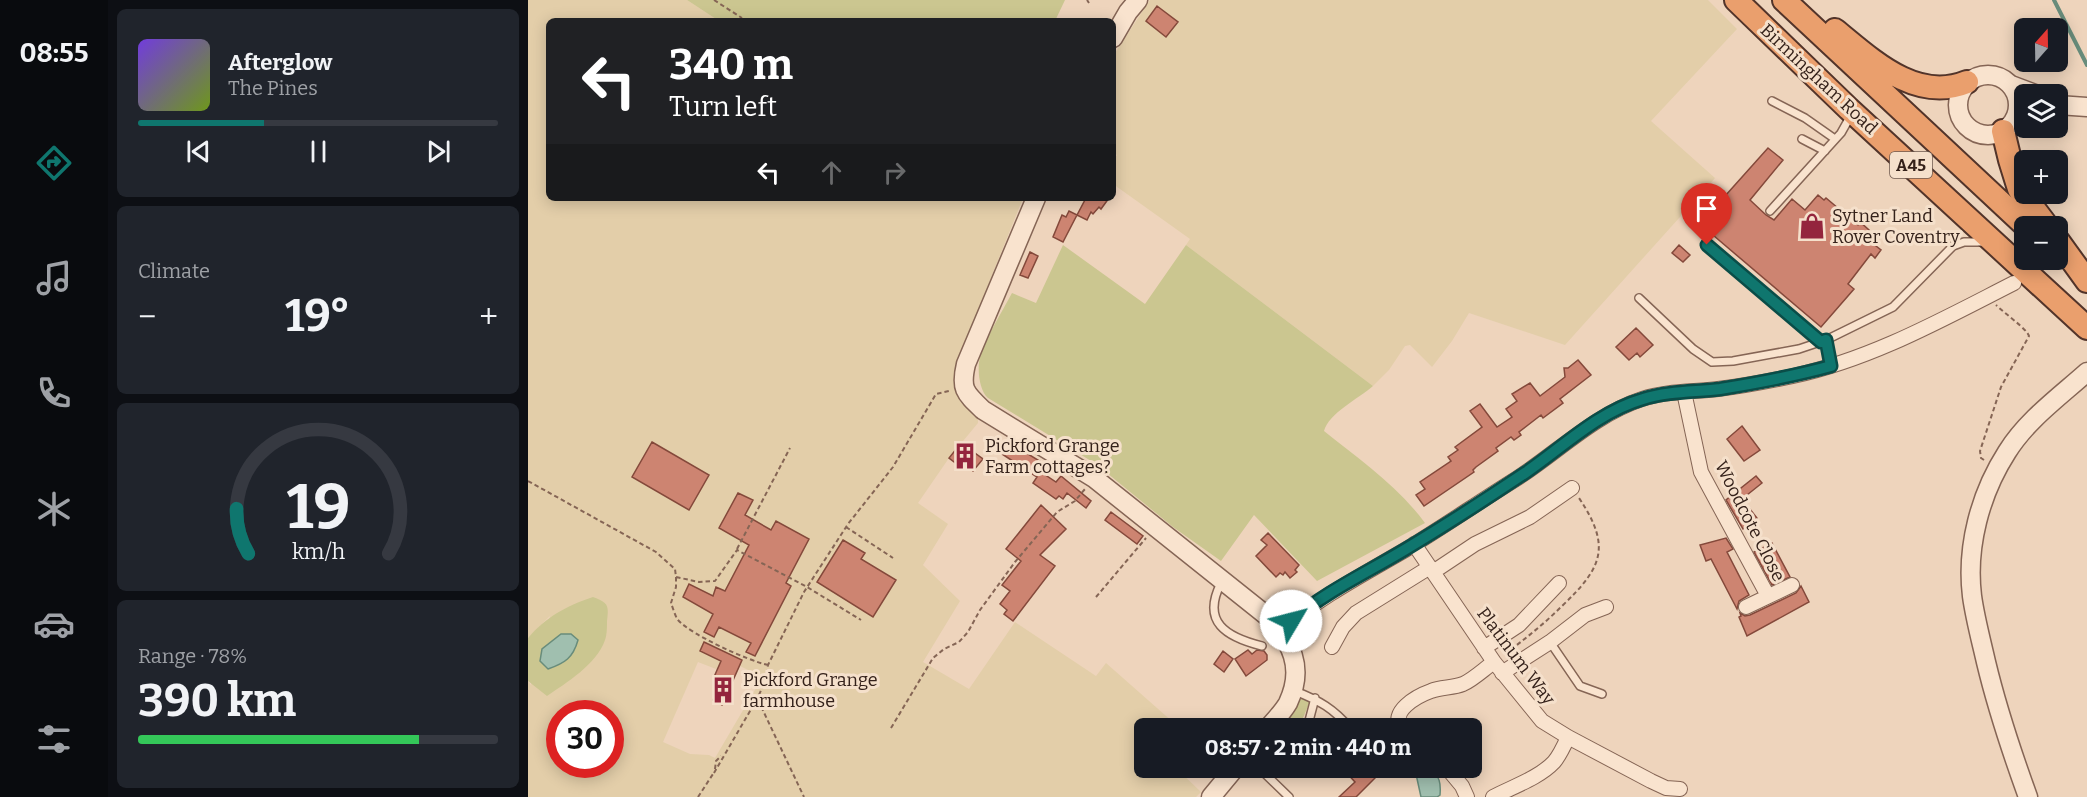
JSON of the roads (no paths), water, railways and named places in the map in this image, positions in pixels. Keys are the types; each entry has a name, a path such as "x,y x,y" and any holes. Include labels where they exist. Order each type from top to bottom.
{"highway":[{"name":"Birmingham Road","path":"1736,0 1849,109 2087,328"},
{"name":"Birmingham Road","path":"1784,0 2015,216"},
{"path":"1800,0 1868,56 1901,78 1914,84 1940,88 1951,88 1967,82"},
{"path":"2014,127 2010,160 2019,189 2039,216"},
{"path":"2068,255 2087,282"},
{"path":"2068,265 2087,282"}],"street":[{"path":"1116,33 1138,0"},
{"path":"2014,86 1995,75 1975,77 1967,82 1958,99 1958,109 1960,118 1966,126 1984,135 1994,134 2014,120"},
{"path":"2011,85 2014,90"},
{"path":"2068,106 2087,107"},
{"path":"1035,201 966,364 964,388 983,410 1094,478 1267,616 1293,652 1295,679 1287,704 1276,718"},
{"path":"1280,631 1302,612 1525,473 1614,410 1643,399 1795,376 1831,366 1856,358 1992,301 2014,283"},
{"path":"2028,797 2000,711 1976,619 1972,594 1973,544 1985,498 2007,452 2036,417 2081,377"},
{"name":"Woodcote Close","path":"1684,392 1701,472 1768,596"},
{"path":"1332,647 1343,627 1356,613 1475,544 1530,517 1572,488"},
{"name":"Platinum Way","path":"1414,544 1498,668 1542,721 1651,781 1666,788 1680,789"},
{"path":"1484,648 1519,625 1559,583"},
{"path":"1746,607 1792,585"},
{"path":"1398,718 1401,711 1411,702 1431,691 1463,684 1498,668 1550,642 1585,615 1606,607"},
{"path":"1492,797 1520,784 1552,764 1568,737"},
{"path":"1211,797 1227,778"},
{"path":"1455,778 1467,797"}],"lane":[{"path":"1772,101 1805,118 1835,139"},
{"path":"1770,211 1841,133 1850,117 1849,109"},
{"path":"1802,139 1825,151"},
{"path":"1639,298 1693,349 1712,362 1733,361 1799,349 1824,341 1893,307 1948,250 1964,242 1994,242"},
{"path":"1707,245 1824,341 1831,366"},
{"path":"1223,580 1213,602 1217,622 1242,640 1262,646"},
{"path":"1550,642 1580,686 1602,694"},
{"path":"1292,690 1315,698 1341,718"},
{"path":"1310,718 1315,698"},
{"path":"1269,778 1289,797"}],"waterway":[{"path":"2054,0 2087,65"}],"place":[{"name":"Sytner Land Rover Coventry","path":"1812,226"},
{"name":"Pickford Grange Farm cottages?","path":"965,456"},
{"name":"Pickford Grange farmhouse","path":"723,690"}]}
